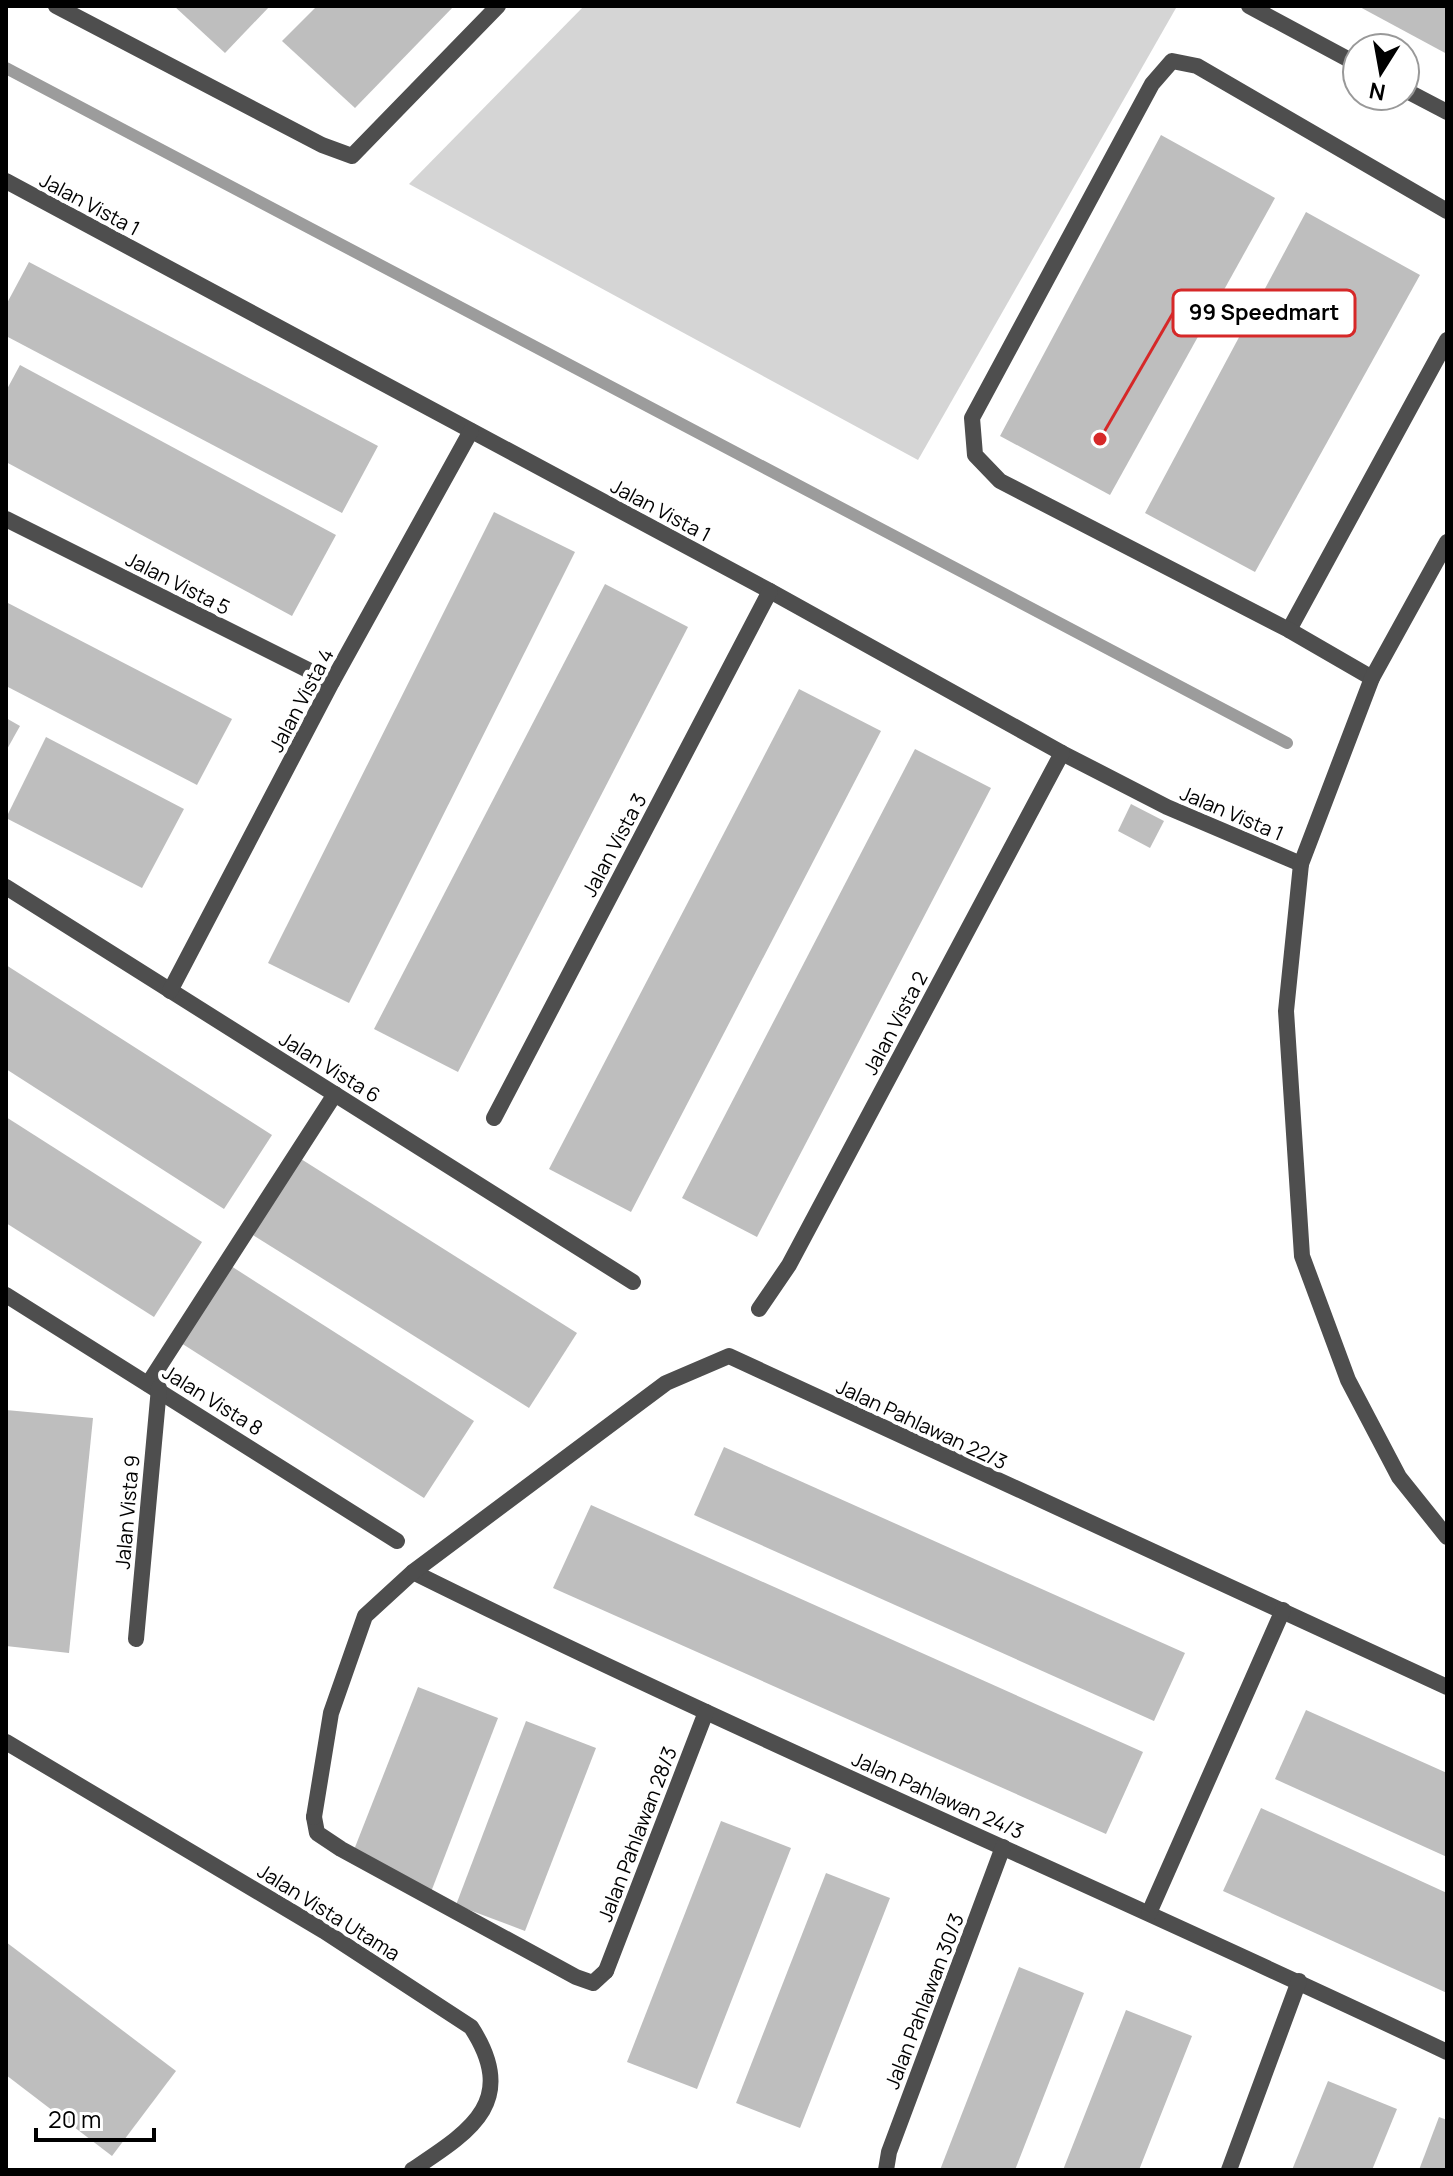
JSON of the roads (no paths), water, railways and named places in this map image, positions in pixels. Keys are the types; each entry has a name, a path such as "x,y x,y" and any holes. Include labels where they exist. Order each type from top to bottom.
{"street":[{"path":"56,6 322,145 352,156 498,6"},
{"path":"1249,6 1341,55"},
{"path":"1372,678 1289,630 1000,481 975,455 972,418 1152,84 1172,61 1197,66 1447,211"},
{"path":"1421,98 1447,112"},
{"name":"Jalan Vista 1","path":"6,181 770,591 1062,753 1167,807 1301,864"},
{"path":"1289,630 1447,340"},
{"name":"Jalan Vista 4","path":"170,991 332,682 471,431"},
{"name":"Jalan Vista 5","path":"6,519 332,682"},
{"path":"1447,542 1372,678 1301,864 1286,1011 1302,1256 1355,1394 1399,1477 1447,1537"},
{"name":"Jalan Vista 3","path":"494,1118 770,591"},
{"name":"Jalan Vista 2","path":"759,1309 789,1265 1062,753"},
{"name":"Jalan Vista 6","path":"6,887 633,1282"},
{"path":"153,1386 335,1094"},
{"name":"Jalan Vista 8","path":"6,1295 397,1541"},
{"name":"Jalan Pahlawan 22/3","path":"606,1971 593,1983 576,1977 317,1833 314,1817 331,1713 365,1616 413,1572 666,1383 729,1356 1447,1687"},
{"name":"Jalan Vista 9","path":"136,1639 153,1386"},
{"name":"Jalan Pahlawan 24/3","path":"413,1572 613,1671 1299,1981 1447,2052"},
{"path":"1149,1913 1283,1610"},
{"name":"Jalan Pahlawan 28/3","path":"606,1971 706,1712"},
{"name":"Jalan Vista Utama","path":"6,1742 324,1931 471,2027 482,2044 489,2079 488,2097 480,2117 467,2134 412,2170"},
{"name":"Jalan Pahlawan 30/3","path":"886,2170 889,2152 1003,1847"},
{"path":"1229,2170 1299,1981"}],"waterway":[{"path":"6,68 1287,743"}],"place":[{"name":"99 Speedmart","path":"1100,439"}]}
